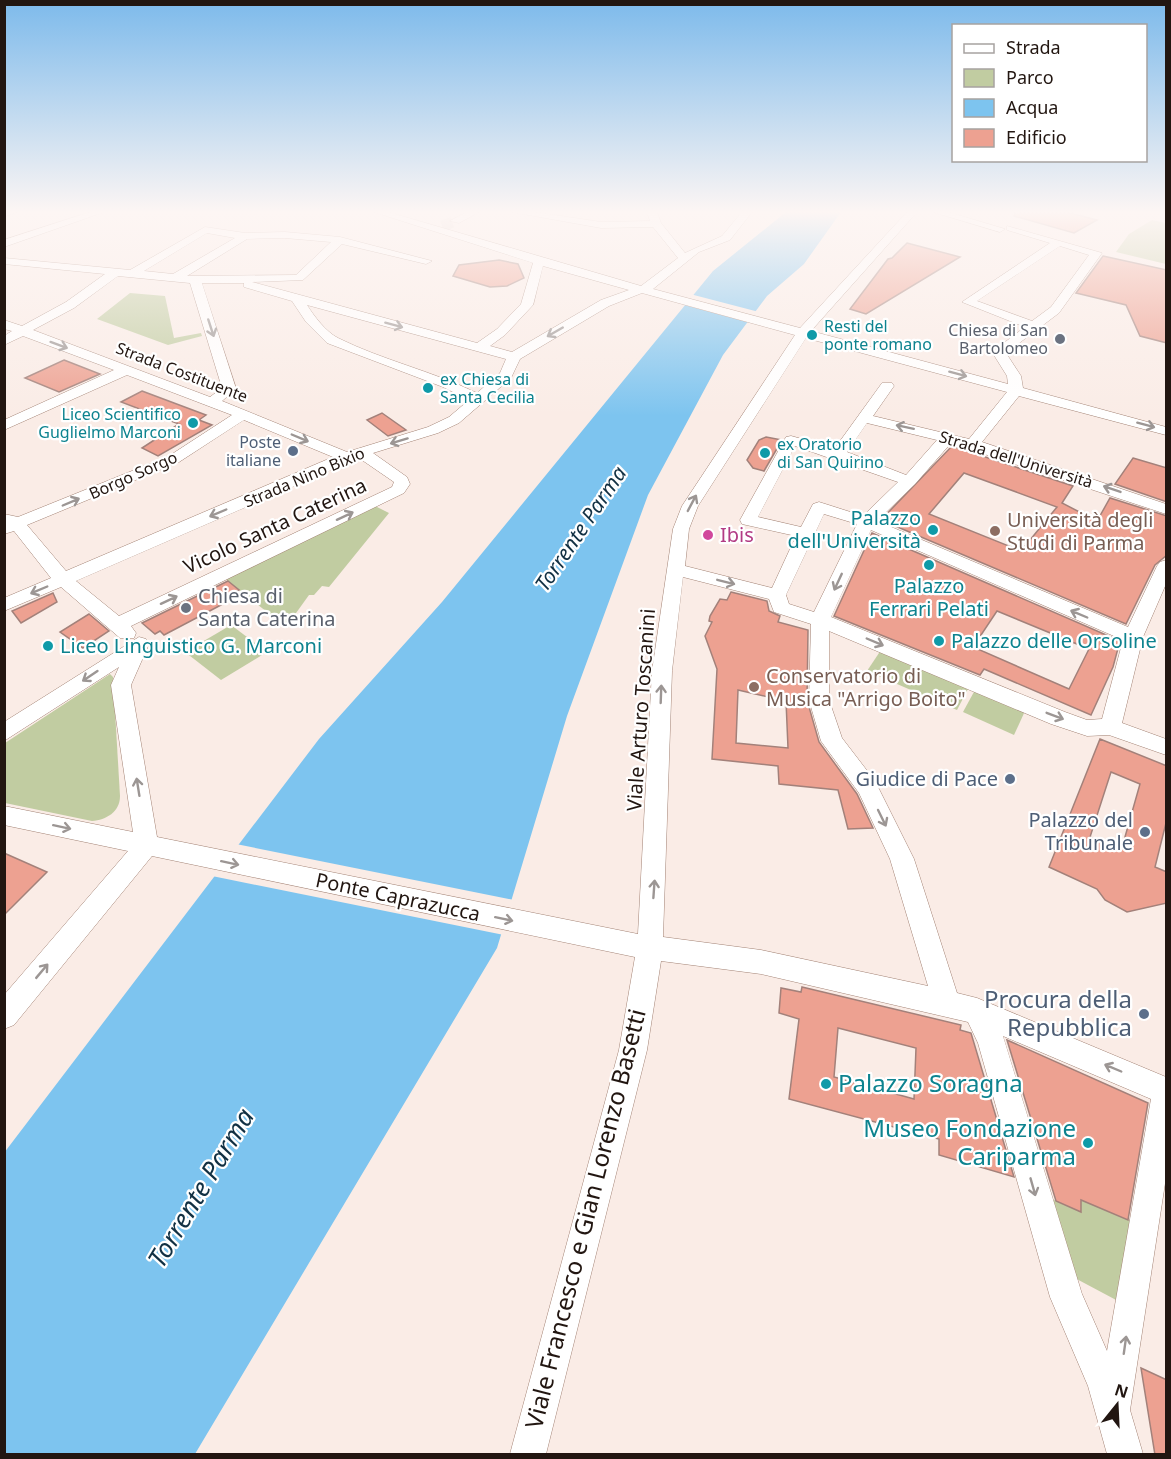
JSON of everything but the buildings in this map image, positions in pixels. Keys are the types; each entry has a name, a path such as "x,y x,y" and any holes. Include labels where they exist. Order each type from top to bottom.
{"street":[{"path":"4,340 24,332 70,305 105,280"},
{"path":"195,280 227,376 228,389 212,402"},
{"path":"232,280 514,357"},
{"path":"479,348 501,332 527,305 534,280"},
{"path":"613,280 1167,431"},
{"name":"Strada Nino Bixio","path":"4,605 354,454 433,430 454,420 480,400 506,375 514,357 605,303 653,291 664,280"},
{"name":"Viale Arturo Toscanini","path":"635,945 662,671 681,530 690,506 796,329 844,280"},
{"path":"1001,280 968,302 1034,326"},
{"path":"973,444 1016,390 1014,376 999,352 1055,310 1078,280"},
{"path":"297,299 310,320 332,340 448,384 480,400"},
{"name":"Strada Costituente","path":"4,324 354,454"},
{"path":"4,426 126,370"},
{"path":"838,454 887,386"},
{"name":"Borgo Sorgo","path":"9,523 174,459 243,414"},
{"name":"Strada dell'Università","path":"863,418 973,444 1167,509"},
{"path":"947,1003 902,859 867,787 832,741 819,700 820,620 866,522 909,481 948,437"},
{"path":"808,534 748,520 791,440 838,454 909,481"},
{"name":"Vicolo Santa Caterina","path":"116,625 398,490 402,484 401,480 354,454"},
{"path":"1133,637 866,522 819,507 777,595 781,608 820,620 1087,729 1110,727 1167,747"},
{"path":"9,523 63,580 139,644"},
{"path":"1110,727 1133,637 1167,566"},
{"path":"675,569 777,595"},
{"path":"4,733 139,644"},
{"path":"4,1016 147,845 122,685 139,644"},
{"name":"Ponte Caprazucca","path":"4,815 635,945 761,962 947,1003 977,1011 1167,1092"},
{"name":"Viale Francesco e Gian Lorenzo Basetti","path":"528,1455 633,1050 635,945"},
{"path":"977,1011 991,1040 1066,1297 1104,1385 1118,1423 1125,1455"},
{"path":"1118,1423 1116,1387 1125,1349 1142,1226 1167,1092"}],"green space":[{"path":"130,293 165,296 174,338 201,333 202,336 168,345 97,319"},
{"path":"375,506 389,513 329,587 322,586 314,595 309,595 286,627 225,579"},
{"path":"231,625 267,652 221,680 185,652"},
{"path":"881,650 969,687 957,710 867,671"},
{"path":"110,674 113,677 120,796 115,811 107,817 92,821 5,803 5,743"},
{"path":"975,690 1025,711 1014,735 963,712"},
{"path":"1047,1197 1080,1211 1081,1200 1132,1221 1118,1301 1071,1276"}],"water":[{"name":"Torrente Parma","path":"706,280 785,280 767,296 723,355 648,495 567,716 497,948 195,1454 5,1454 4,1153 319,739 442,602"}],"pier":[{"path":"690,294 759,312 751,323 681,304"},
{"path":"236,844 514,900 504,935 212,876"}],"place":[{"name":"Resti del ponte romano","path":"812,335"},
{"name":"Chiesa di San Bartolomeo","path":"1060,339"},
{"name":"ex Chiesa di Santa Cecilia","path":"428,388"},
{"name":"Liceo Scientifico Guglielmo Marconi","path":"193,423"},
{"name":"Poste italiane","path":"293,451"},
{"name":"ex Oratorio di San Quirino","path":"765,453"},
{"name":"Palazzo dell'Università","path":"933,530"},
{"name":"Università degli Studi di Parma","path":"995,531"},
{"name":"Ibis","path":"708,535"},
{"name":"Palazzo Ferrari Pelati","path":"929,565"},
{"name":"Chiesa di Santa Caterina","path":"186,608"},
{"name":"Palazzo delle Orsoline","path":"939,641"},
{"name":"Liceo Linguistico G. Marconi","path":"48,646"},
{"name":"Conservatorio di Musica \"Arrigo Boito\"","path":"754,687"},
{"name":"Giudice di Pace","path":"1010,779"},
{"name":"Palazzo del Tribunale","path":"1145,832"},
{"name":"Procura della Repubblica","path":"1144,1014"},
{"name":"Palazzo Soragna","path":"826,1084"},
{"name":"Museo Fondazione Cariparma","path":"1088,1143"}]}
